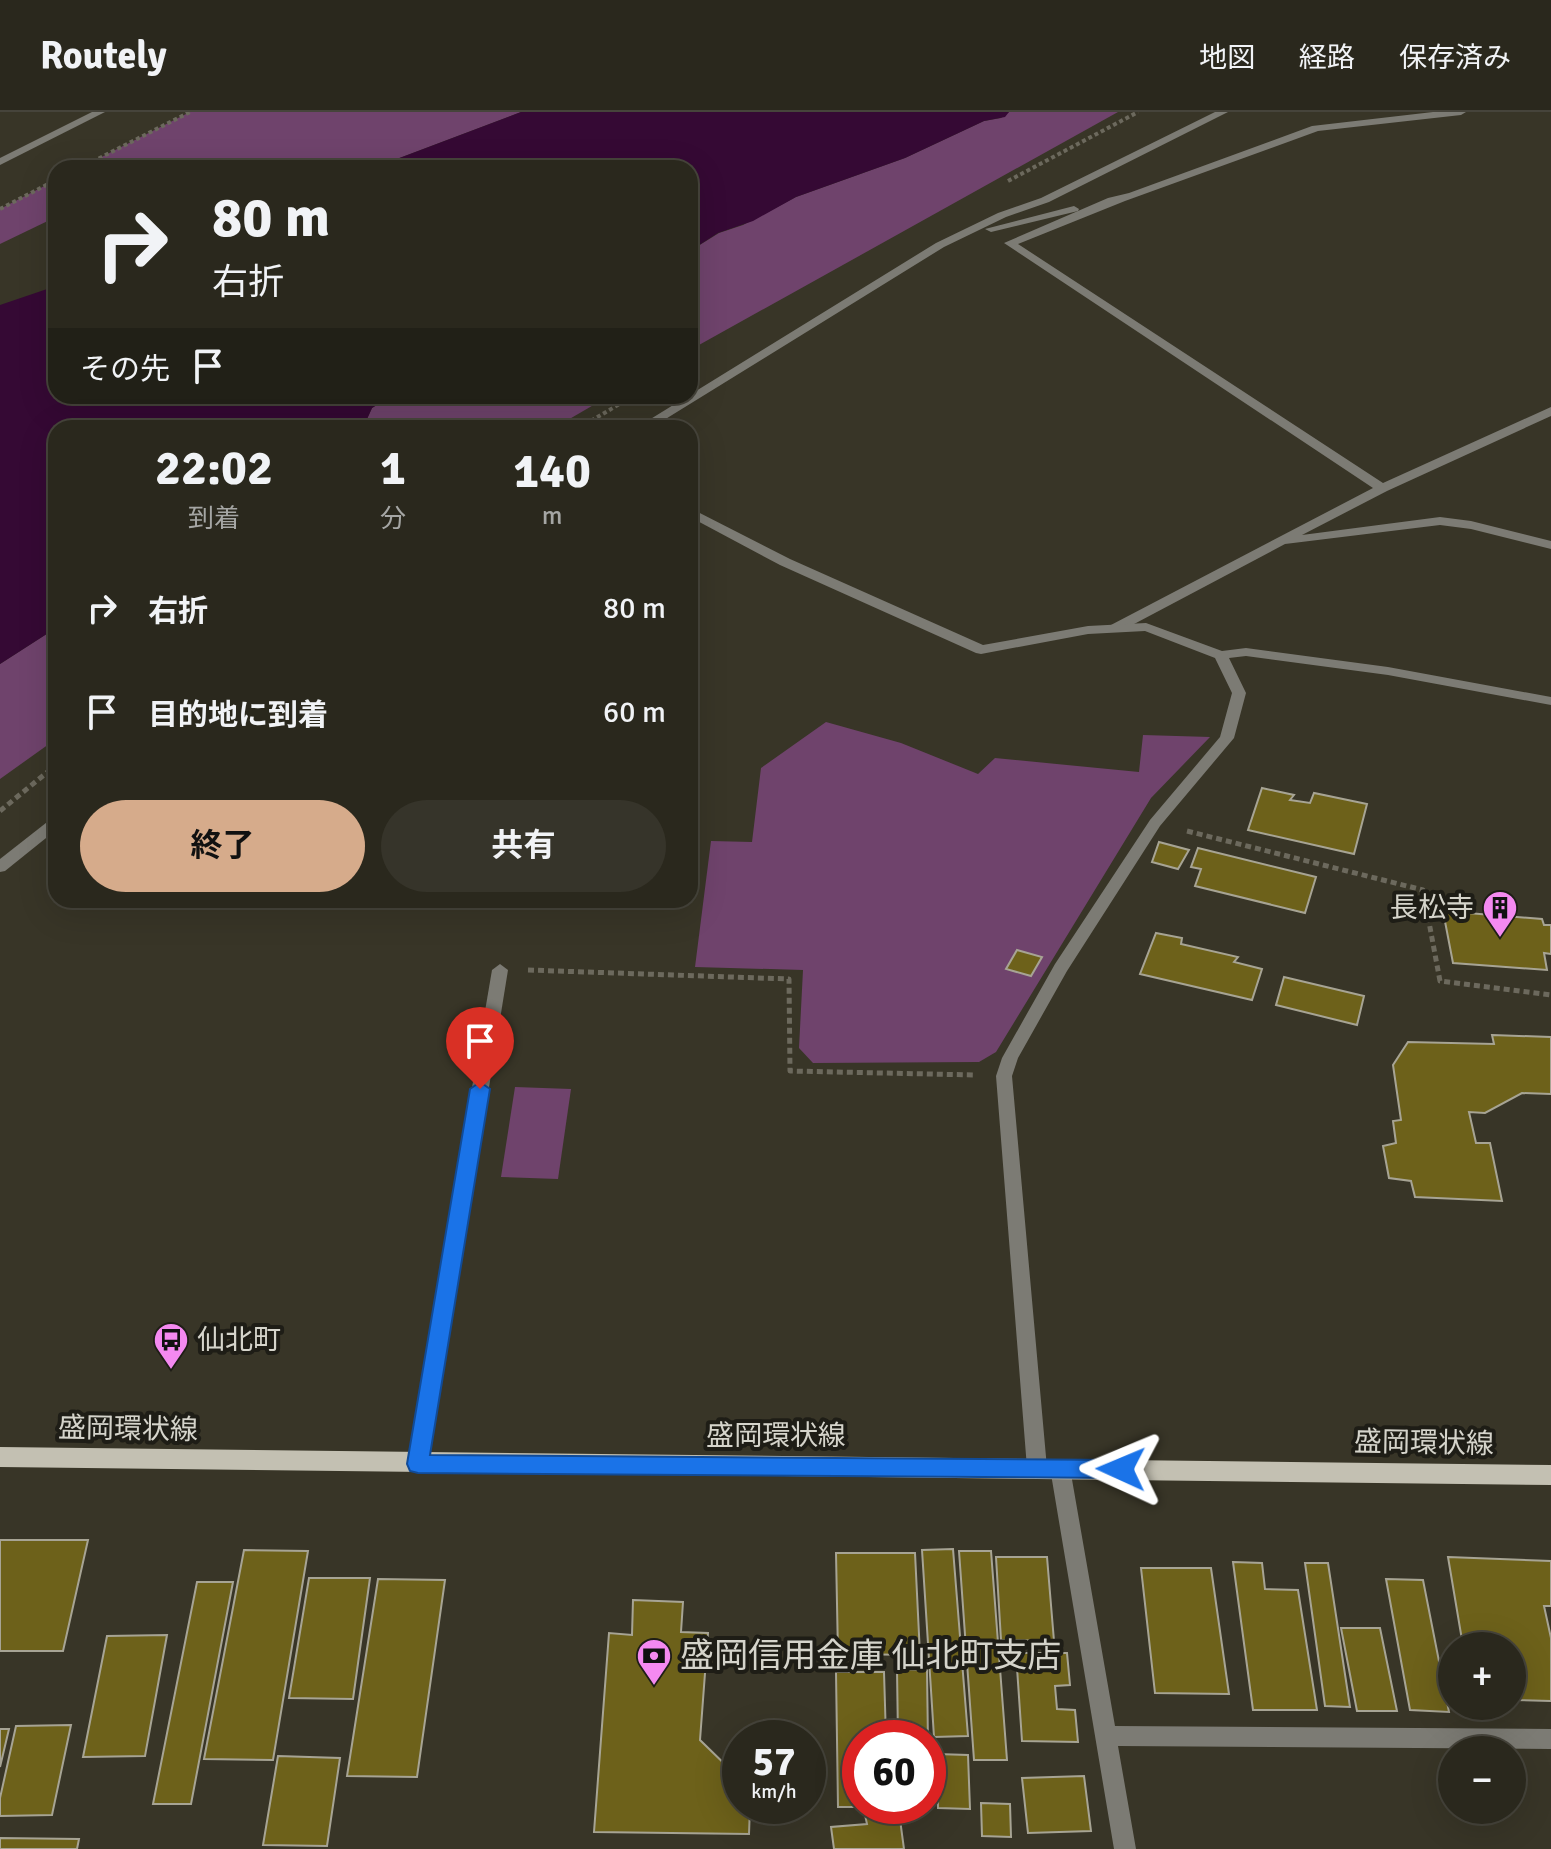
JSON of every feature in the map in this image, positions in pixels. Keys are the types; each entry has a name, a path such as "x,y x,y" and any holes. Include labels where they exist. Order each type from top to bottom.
{"main road":[{"name":"盛岡環状線","path":"0,1457 1551,1475"}],"street":[{"path":"0,162 100,112"},
{"path":"698,394 940,245 1002,215 1045,200 1223,112"},
{"path":"1347,112 1316,128 1122,198 1010,243 1382,488"},
{"path":"1316,128 1461,112"},
{"path":"940,245 1013,223 1122,198"},
{"path":"655,420 681,404"},
{"path":"1114,629 1382,488 1551,411"},
{"path":"698,516 785,562 981,650 1088,630 1146,627 1221,655 1246,652 1372,668 1551,701"},
{"path":"1278,543 1440,521 1551,545"},
{"path":"1125,1849 1048,1468 1004,1076 1010,1058 1061,968 1155,823 1227,738 1239,693 1221,655"},
{"path":"0,867 48,828"},
{"path":"418,1464 500,970"},
{"path":"1104,1736 1551,1739"}],"path":[{"path":"96,160 190,112"},
{"path":"0,209 48,184"},
{"path":"592,420 620,404"},
{"path":"0,811 48,772"},
{"path":"1155,823 1423,890 1440,981 1551,995"},
{"path":"500,970 789,979 790,1071 1004,1076"}],"shaded area":[{"path":"190,112 521,112 394,160 96,160"},
{"path":"521,112 1009,112 1005,117 984,121 905,158 796,197 753,221 718,233 698,246 698,160 394,160"},
{"path":"1009,112 1118,112 698,346 698,246 796,197 905,158 984,121 1001,118"},
{"path":"48,184 48,221 0,244 0,209"},
{"path":"48,289 48,404 378,404 372,408 367,420 48,420 48,633 0,664 0,305"},
{"path":"378,404 595,404 568,420 367,420 372,408"},
{"path":"48,633 48,745 0,779 0,664"},
{"path":"826,722 901,743 978,774 995,758 1139,772 1143,735 1210,737 1151,798 996,1052 979,1062 813,1063 799,1048 803,970 695,967 711,841 752,842 761,768"},
{"path":"515,1087 571,1089 558,1179 501,1177"}],"building":[{"path":"1262,788 1294,795 1290,800 1310,803 1314,793 1367,804 1354,854 1248,830"},
{"path":"1159,842 1189,850 1178,869 1152,862"},
{"path":"1198,848 1316,877 1305,913 1195,886 1201,869 1191,867"},
{"name":"長松寺","path":"1443,911 1542,919 1544,925 1551,925 1551,954 1544,953 1547,970 1453,963"},
{"path":"1156,933 1182,938 1181,944 1238,957 1234,962 1262,969 1252,1000 1140,974"},
{"path":"1017,950 1042,957 1031,976 1006,969"},
{"path":"1284,977 1364,996 1357,1025 1276,1005"},
{"path":"1492,1035 1551,1037 1551,1094 1522,1093 1485,1113 1469,1112 1476,1143 1490,1143 1502,1201 1415,1197 1411,1181 1389,1178 1383,1146 1396,1143 1393,1121 1401,1120 1393,1065 1408,1042 1494,1044"},
{"path":"0,1540 88,1540 63,1651 0,1651"},
{"path":"953,1549 968,1736 946,1737 946,1720 933,1720 922,1550"},
{"path":"244,1550 308,1551 273,1760 204,1759"},
{"path":"959,1551 991,1551 1007,1760 974,1760"},
{"path":"836,1553 915,1553 920,1655 838,1654"},
{"path":"996,1557 1047,1557 1054,1641 1001,1640"},
{"path":"1448,1557 1551,1561 1551,1606 1544,1606 1551,1638 1551,1701 1526,1700 1526,1632 1461,1632"},
{"path":"1233,1562 1262,1563 1265,1589 1298,1590 1317,1710 1253,1710"},
{"path":"1305,1563 1328,1563 1350,1707 1325,1706"},
{"path":"1141,1568 1211,1568 1229,1694 1155,1693"},
{"path":"309,1578 370,1578 353,1699 289,1698"},
{"path":"378,1579 445,1580 417,1777 347,1776"},
{"path":"1386,1579 1423,1580 1438,1656 1438,1711 1410,1710"},
{"path":"197,1582 233,1582 191,1804 153,1804"},
{"name":"盛岡信用金庫 仙北町支店","path":"633,1600 683,1602 681,1632 708,1633 700,1740 722,1761 722,1824 749,1824 749,1834 594,1832 609,1633 632,1635"},
{"path":"1341,1628 1380,1628 1397,1711 1357,1711"},
{"path":"167,1635 145,1756 83,1757 107,1636"},
{"path":"1016,1653 1067,1653 1070,1685 1055,1686 1057,1709 1075,1710 1078,1742 1022,1741"},
{"path":"897,1669 927,1670 928,1720 898,1720"},
{"path":"836,1672 884,1672 885,1720 842,1720 842,1807 838,1807"},
{"path":"71,1725 52,1815 0,1816 0,1798 16,1726"},
{"path":"0,1729 9,1729 0,1767"},
{"path":"946,1754 968,1755 970,1809 946,1808"},
{"path":"278,1756 340,1758 327,1846 263,1845"},
{"path":"1084,1776 1091,1831 1028,1833 1022,1778"},
{"path":"981,1803 1010,1804 1011,1837 982,1836"},
{"path":"901,1824 904,1849 834,1849 831,1827"},
{"path":"0,1838 79,1839 77,1849 0,1849"}],"place":[{"name":"長松寺","path":"1500,939"},
{"name":"仙北町","path":"171,1371"},
{"name":"盛岡信用金庫 仙北町支店","path":"654,1687"}],"route":[{"path":"480,1089 418,1464 1121,1469"}]}
